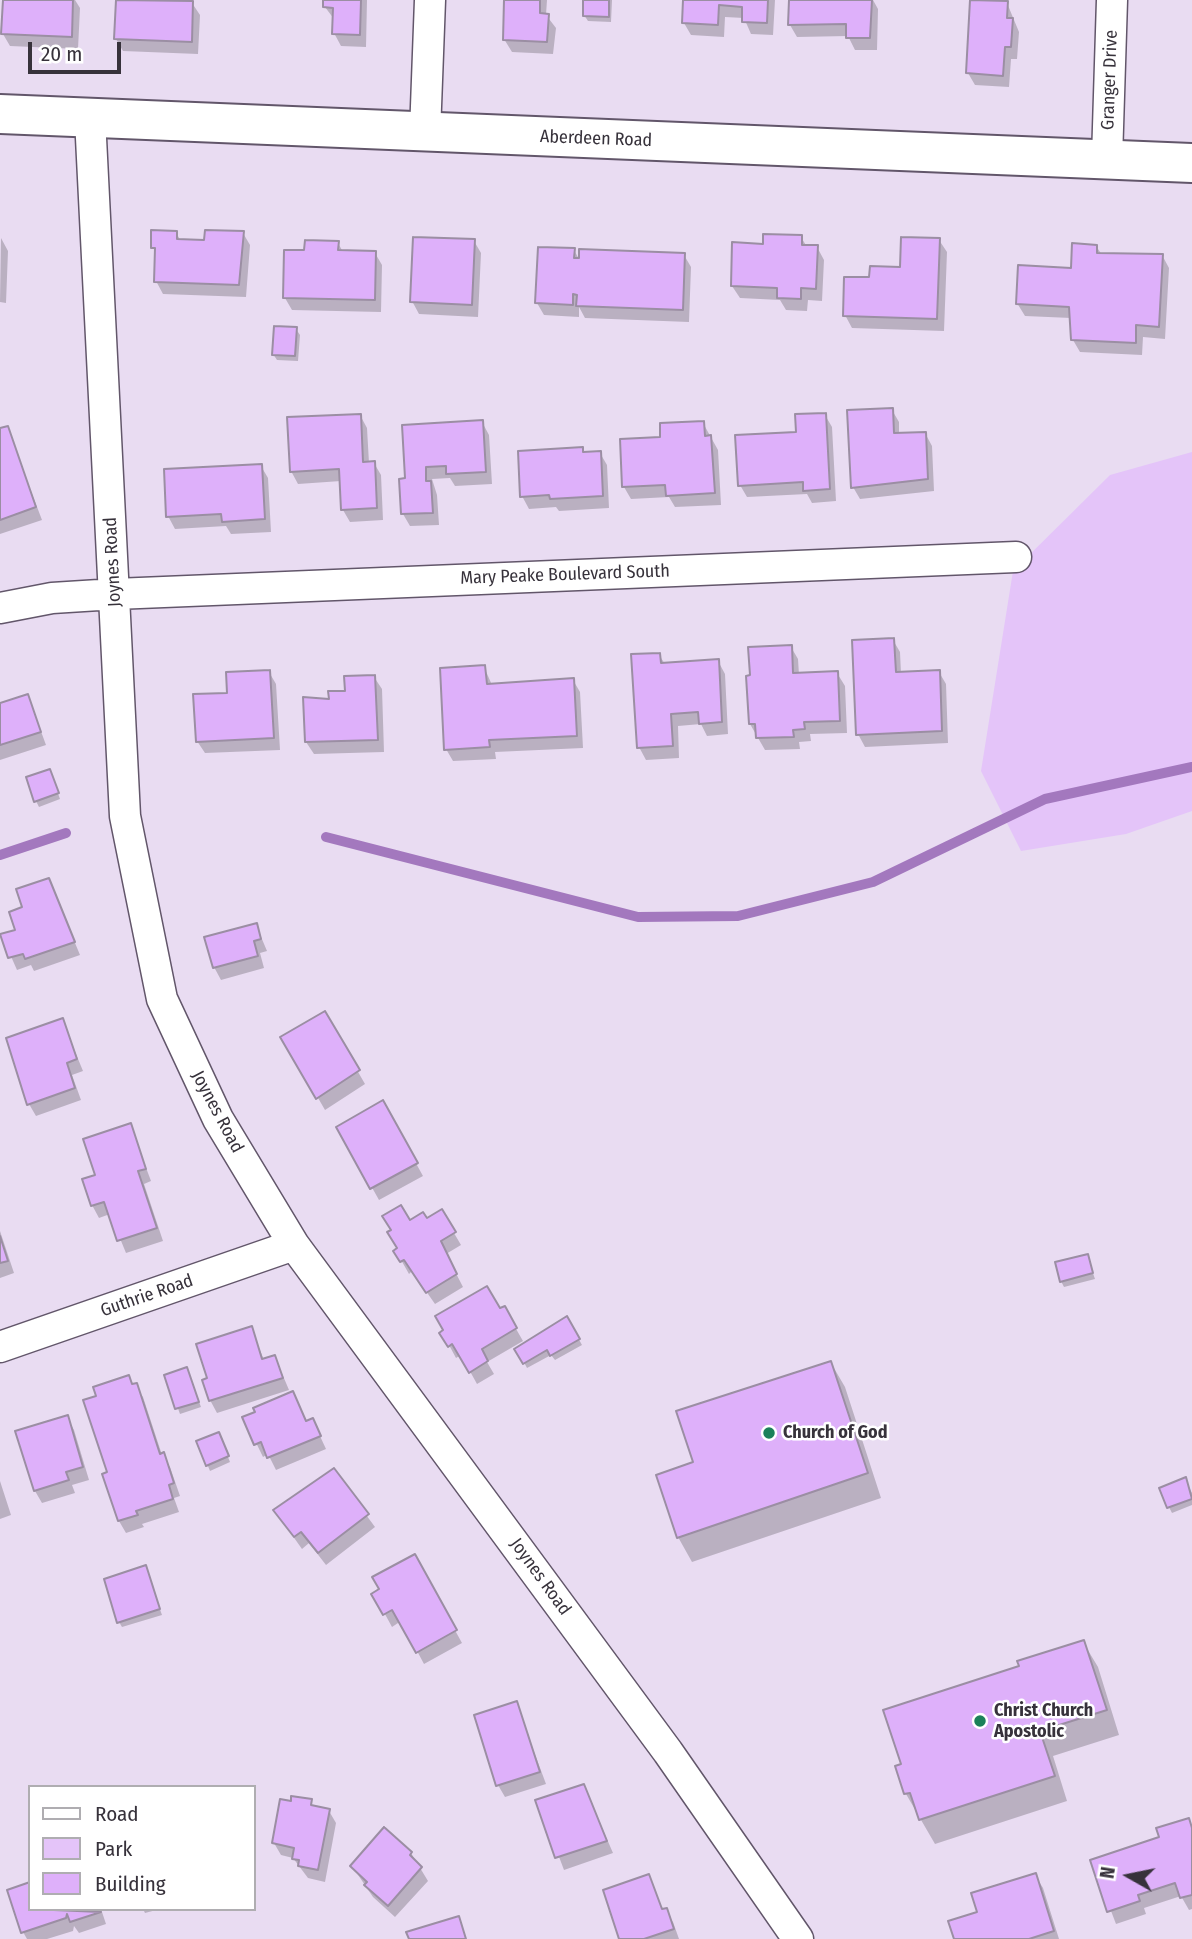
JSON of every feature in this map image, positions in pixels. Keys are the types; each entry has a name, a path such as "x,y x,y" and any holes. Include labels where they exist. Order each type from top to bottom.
{"main road":[{"name":"Aberdeen Road","path":"0,114 1192,163"}],"street":[{"path":"425,133 430,0"},
{"name":"Granger Drive","path":"1107,159 1112,0"},
{"name":"Joynes Road","path":"90,118 125,816 162,999 218,1119 294,1245 660,1741 798,1939"},
{"name":"Mary Peake Boulevard South","path":"0,608 18,602 115,594 1016,557"},
{"name":"Guthrie Road","path":"0,1347 294,1245"}],"green space":[{"path":"1192,452 1192,811 1126,834 1021,851 981,771 1013,571 1110,475"}],"building":[{"path":"3,0 73,0 72,37 1,34"},
{"path":"116,0 193,1 192,42 114,39"},
{"path":"323,0 361,0 360,35 332,34 333,8 323,7"},
{"path":"504,0 540,0 540,13 549,14 547,42 503,40"},
{"path":"583,0 609,0 609,17 583,16"},
{"path":"683,0 768,0 767,23 742,22 742,7 719,5 718,25 682,23"},
{"path":"789,0 872,0 870,38 846,38 846,24 788,25"},
{"path":"970,0 1008,1 1007,18 1013,18 1011,47 1005,47 1003,76 966,73"},
{"path":"151,230 177,231 177,239 204,240 205,230 244,231 239,285 154,282 155,248 151,248"},
{"path":"763,234 802,235 802,245 818,245 816,289 801,288 801,299 777,298 777,288 731,286 732,242 763,244"},
{"path":"413,237 475,239 472,305 410,302"},
{"path":"901,237 940,238 937,319 843,316 844,277 869,277 870,266 900,267"},
{"path":"305,240 339,241 338,250 376,251 375,300 283,298 284,250 304,250"},
{"path":"1072,243 1097,245 1097,253 1163,254 1159,327 1136,325 1136,343 1071,340 1069,307 1016,304 1018,265 1071,268"},
{"path":"538,247 575,248 574,258 579,258 579,249 685,253 683,310 576,306 577,295 573,294 573,305 535,303"},
{"path":"274,326 297,327 295,356 272,355"},
{"path":"893,408 894,433 926,432 928,479 851,488 847,410"},
{"path":"826,413 830,489 803,491 803,482 738,486 735,435 796,432 795,414"},
{"path":"361,414 363,462 375,461 377,508 341,510 339,469 290,472 287,417"},
{"path":"483,420 486,472 446,474 446,466 426,467 426,481 431,481 433,513 401,514 399,479 405,478 402,425"},
{"path":"704,421 705,436 711,435 715,493 666,496 665,485 622,487 620,439 660,437 660,423"},
{"path":"8,426 36,507 0,520 0,428"},
{"path":"583,447 583,452 601,451 603,496 550,499 549,495 520,497 518,451"},
{"path":"262,464 265,519 222,522 221,514 166,517 164,469"},
{"path":"894,638 896,672 940,670 942,731 856,735 852,640"},
{"path":"792,645 793,673 838,671 840,721 804,722 805,729 793,730 794,737 756,738 755,724 749,724 746,676 750,675 748,647"},
{"path":"660,653 661,663 719,659 722,722 699,724 698,712 671,714 673,746 637,748 631,654"},
{"path":"485,665 487,684 574,678 577,736 489,740 490,747 444,750 440,668"},
{"path":"270,670 274,738 196,742 193,694 227,693 226,672"},
{"path":"375,675 378,740 305,742 303,697 329,699 328,691 345,691 344,676"},
{"path":"28,694 41,732 0,745 0,703"},
{"path":"50,769 59,793 34,802 26,777"},
{"path":"49,878 75,942 25,959 23,954 8,958 0,934 15,930 9,912 22,907 16,889"},
{"path":"257,923 261,939 254,941 258,956 213,968 204,937"},
{"path":"325,1011 360,1070 316,1099 280,1037"},
{"path":"63,1018 77,1059 67,1063 75,1088 27,1105 6,1038"},
{"path":"383,1100 418,1163 370,1189 336,1127"},
{"path":"131,1123 146,1169 138,1171 157,1228 117,1241 104,1202 91,1206 82,1179 95,1175 83,1139"},
{"path":"401,1205 410,1220 423,1212 427,1218 442,1209 456,1232 441,1241 457,1274 426,1293 404,1260 400,1262 393,1251 397,1248 387,1232 391,1230 382,1216"},
{"path":"0,1236 8,1261 0,1263"},
{"path":"1088,1254 1093,1273 1060,1282 1055,1262"},
{"path":"487,1286 500,1308 505,1306 517,1328 482,1349 488,1361 469,1373 452,1344 448,1347 439,1333 443,1330 435,1316"},
{"path":"567,1316 580,1339 550,1356 547,1350 523,1364 514,1349"},
{"path":"252,1326 262,1359 275,1355 283,1378 209,1401 202,1380 207,1378 196,1344"},
{"name":"Church of God","path":"831,1361 868,1473 677,1538 656,1475 693,1462 676,1411"},
{"path":"187,1367 199,1402 175,1409 164,1375"},
{"path":"129,1375 132,1384 137,1383 160,1454 164,1452 174,1483 169,1485 173,1499 136,1511 138,1515 118,1521 102,1474 107,1472 83,1400 96,1396 93,1387"},
{"path":"293,1391 306,1421 313,1418 321,1436 267,1458 261,1442 254,1445 242,1417 255,1412 253,1408"},
{"path":"68,1415 83,1467 66,1472 69,1480 34,1491 15,1431"},
{"path":"219,1432 229,1456 206,1466 196,1441"},
{"path":"334,1468 369,1514 318,1553 301,1532 294,1537 273,1510"},
{"path":"1186,1477 1192,1499 1167,1508 1159,1488"},
{"path":"415,1554 457,1630 416,1653 392,1610 383,1615 371,1594 379,1589 372,1577"},
{"path":"146,1565 160,1609 117,1623 104,1579"},
{"name":"Christ Church Apostolic","path":"1084,1640 1107,1710 1040,1731 1055,1776 919,1820 910,1793 904,1794 895,1766 901,1764 883,1710 1019,1666 1017,1661"},
{"path":"517,1701 540,1772 496,1786 474,1715"},
{"path":"584,1784 607,1841 555,1858 535,1800"},
{"path":"291,1796 312,1799 311,1805 330,1809 318,1870 298,1866 299,1860 292,1859 294,1848 272,1843 280,1799 291,1801"},
{"path":"1189,1818 1192,1828 1192,1895 1180,1898 1175,1883 1138,1895 1140,1901 1107,1912 1090,1860 1159,1837 1156,1828"},
{"path":"384,1827 412,1852 410,1855 422,1867 388,1906 364,1885 367,1882 350,1866"},
{"path":"1036,1873 1054,1931 1029,1939 954,1939 948,1921 977,1912 971,1893"},
{"path":"649,1874 662,1909 667,1908 674,1929 644,1939 619,1939 603,1890"},
{"path":"28,1883 28,1911 101,1912 70,1922 67,1914 66,1918 21,1933 7,1890"},
{"path":"459,1916 466,1939 409,1939 406,1932"}],"waterway":[{"path":"326,837 638,917 738,916 873,882 1045,799 1192,767"},
{"path":"0,855 66,833"}],"place":[{"name":"Church of God","path":"769,1433"},
{"name":"Christ Church Apostolic","path":"980,1721"}]}
